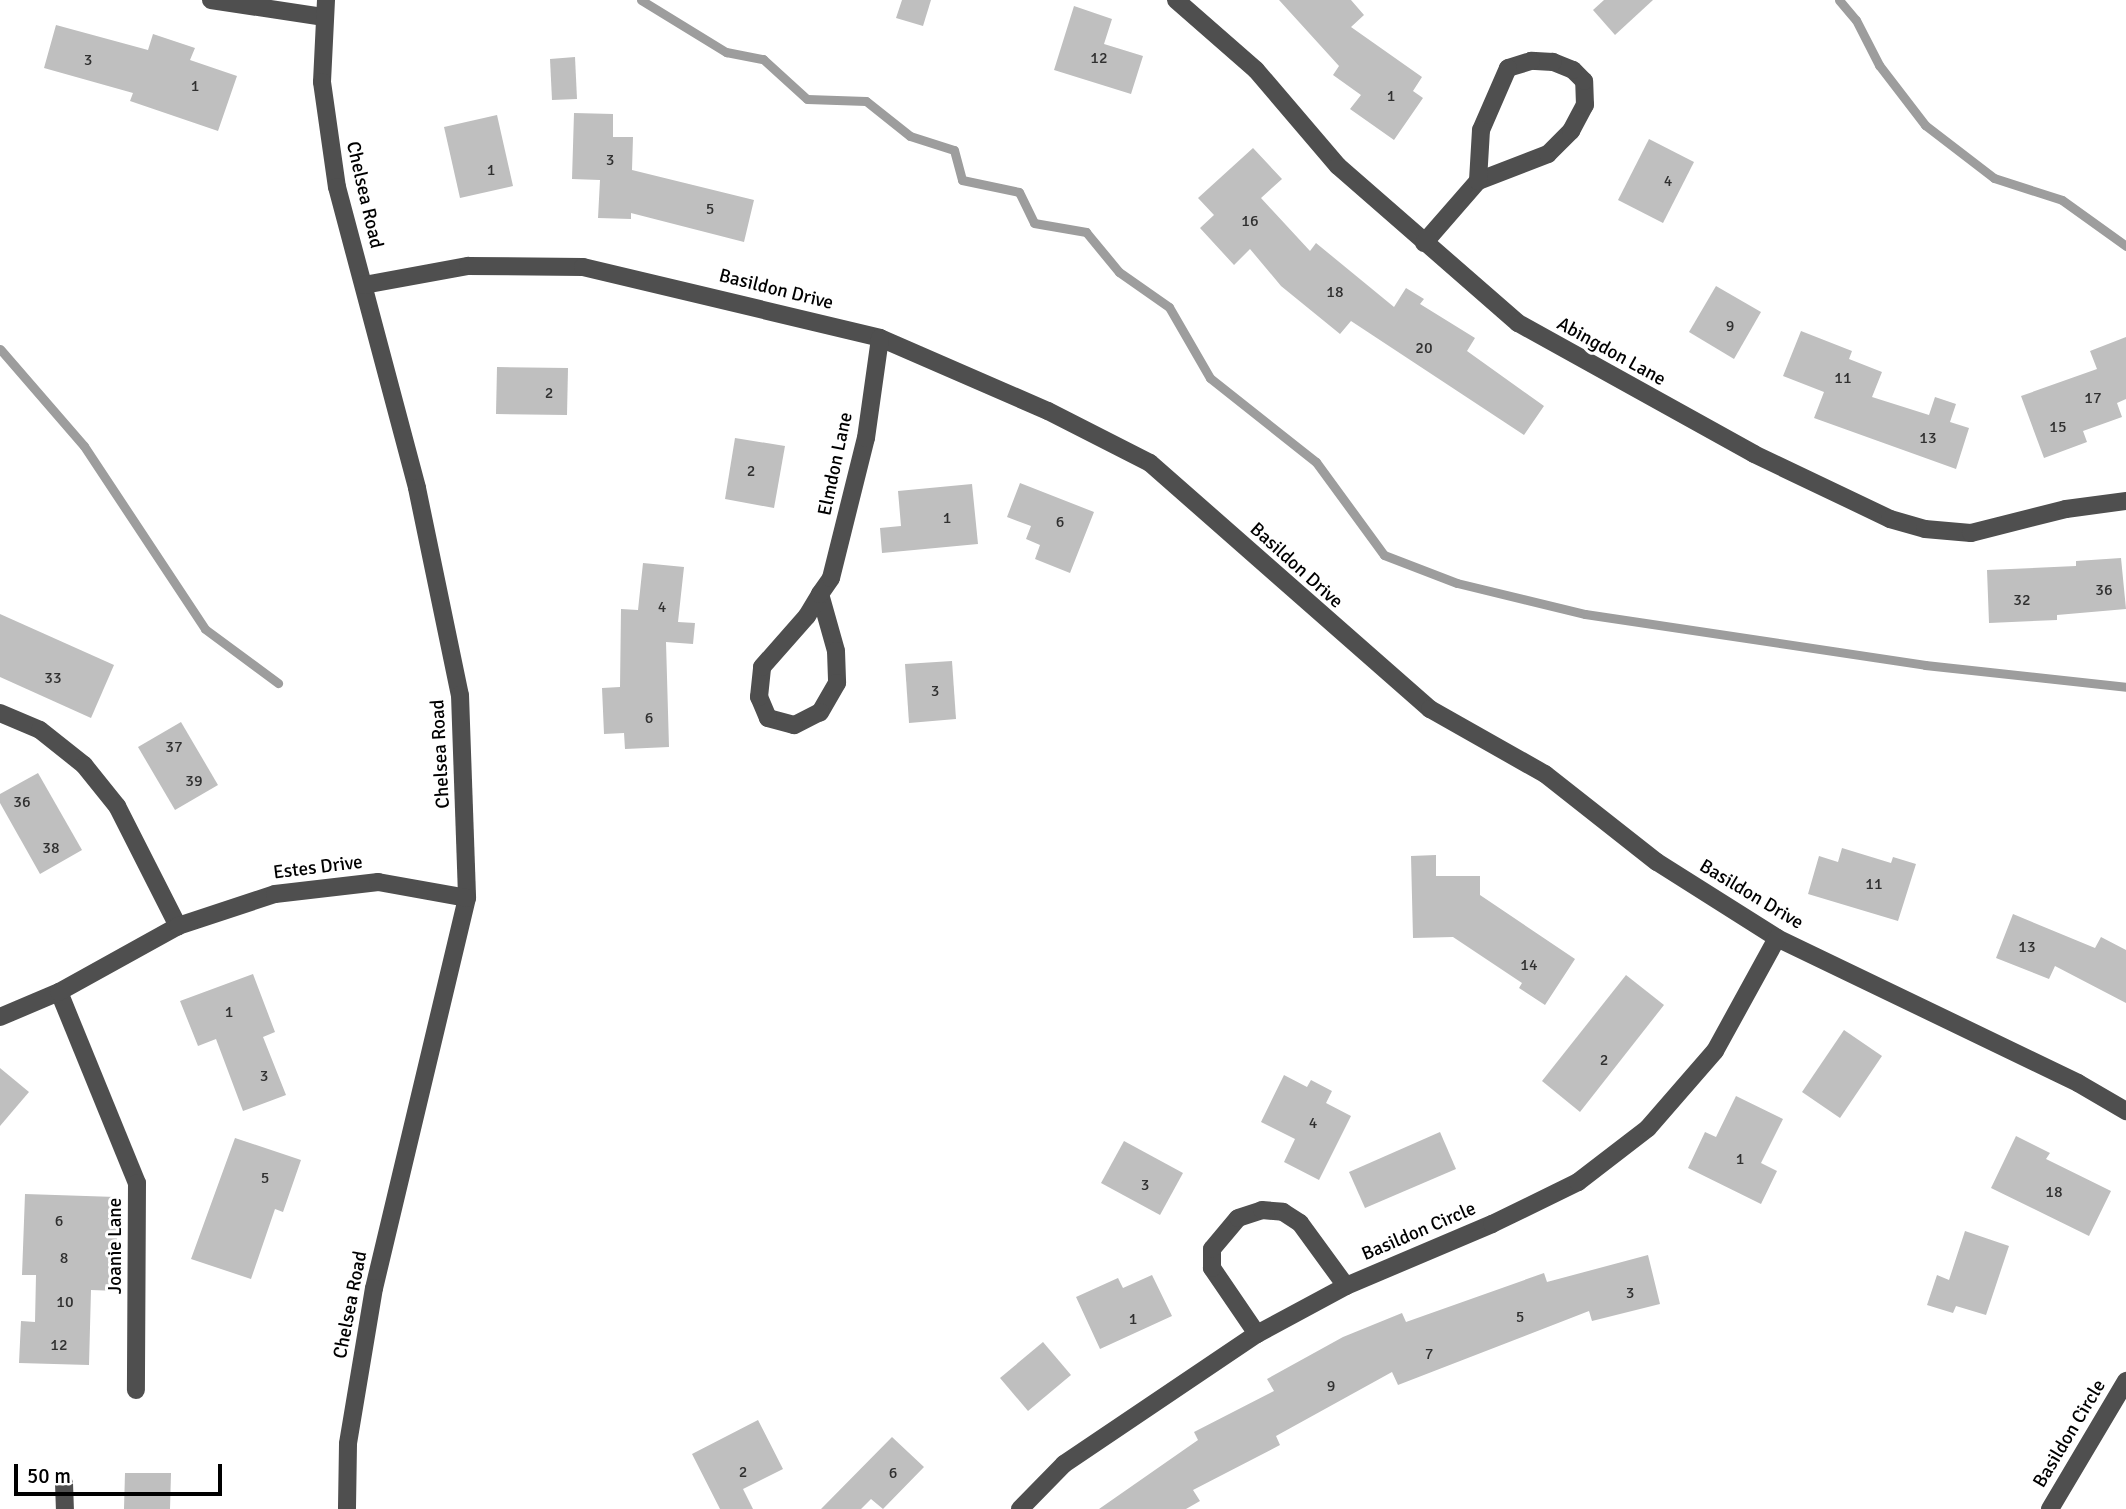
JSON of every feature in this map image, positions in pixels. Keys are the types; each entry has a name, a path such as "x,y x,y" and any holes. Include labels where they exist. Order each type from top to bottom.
{"street":[{"path":"211,0 325,9"},
{"name":"Abingdon Lane","path":"1176,0 1256,70 1338,166 1518,323 1754,454 1890,519 1925,529 1971,533 2066,509 2126,501"},
{"name":"Chelsea Road","path":"325,9 322,82 337,187 417,488 460,695 467,898 374,1288 348,1444 347,1509"},
{"path":"1424,243 1478,181 1548,154 1571,131 1586,105 1584,81 1573,70 1553,62 1531,61 1508,68 1481,130 1478,181"},
{"name":"Basildon Drive","path":"364,285 468,266 583,267 880,338 1048,411 1150,463 1430,709 1545,774 1657,862 1777,938 2078,1083 2126,1111"},
{"name":"Elmdon Lane","path":"820,594 836,651 836,683 820,712 794,725 768,718 759,697 762,667 807,616 820,594 831,578 866,438 880,338"},
{"path":"0,713 40,730 92,775 117,806 178,926"},
{"name":"Estes Drive","path":"0,1017 59,992 178,926 275,894 378,882 467,898"},
{"name":"Basildon Circle","path":"1020,1509 1064,1464 1257,1334 1346,1286 1492,1224 1578,1182 1648,1129 1715,1051 1777,938"},
{"name":"Joanie Lane","path":"59,992 137,1183 136,1390"},
{"path":"1257,1334 1212,1268 1212,1248 1238,1218 1262,1210 1283,1212 1300,1223 1346,1286"},
{"name":"Basildon Circle","path":"2050,1509 2126,1381"},
{"path":"64,1482 65,1509"}],"building":[{"path":"902,0 931,0 923,26 896,18"},
{"path":"1279,0 1351,0 1364,15 1351,27 1422,77 1413,91 1423,98 1394,140 1350,109 1361,95 1333,75 1339,66"},
{"path":"1604,0 1653,0 1615,35 1593,10"},
{"path":"1074,6 1112,19 1104,44 1143,56 1131,94 1054,70"},
{"path":"56,25 148,50 153,34 195,48 190,60 237,76 218,131 130,101 133,93 44,68"},
{"path":"575,57 577,99 552,100 550,59"},
{"path":"574,113 613,114 613,137 633,137 632,170 754,200 744,242 631,213 631,219 598,218 600,180 572,179"},
{"path":"497,115 513,186 460,198 444,127"},
{"path":"1649,139 1694,162 1663,223 1618,200"},
{"path":"1253,148 1282,179 1261,198 1310,251 1316,243 1394,307 1406,288 1424,299 1420,304 1475,338 1467,351 1544,406 1524,435 1351,321 1340,334 1281,286 1250,249 1234,265 1200,228 1214,215 1198,198"},
{"path":"1716,286 1761,312 1734,359 1689,332"},
{"path":"1801,331 1852,351 1849,359 1882,372 1872,397 1929,415 1935,397 1956,404 1950,422 1969,428 1956,469 1814,418 1824,392 1783,376"},
{"path":"2126,337 2126,399 2117,403 2122,417 2083,431 2087,442 2044,458 2021,396 2097,369 2090,351"},
{"path":"497,367 568,368 567,415 496,414"},
{"path":"735,438 785,446 774,508 725,499"},
{"path":"1020,483 1094,512 1070,573 1035,559 1040,545 1026,539 1031,526 1007,517"},
{"path":"972,484 978,544 882,553 880,528 901,526 898,491"},
{"path":"2121,558 2126,609 2057,615 2057,620 1989,623 1987,570 2076,566 2076,561"},
{"path":"643,563 684,567 678,622 695,623 693,644 666,642 669,747 625,749 624,733 604,734 602,688 620,687 621,609 638,610"},
{"path":"0,614 114,665 91,718 0,677"},
{"path":"952,661 956,719 909,723 905,664"},
{"path":"181,722 218,785 175,810 138,747"},
{"path":"38,773 82,850 40,874 0,803 0,794"},
{"path":"1842,848 1891,863 1893,857 1916,864 1898,921 1808,894 1819,856 1838,862"},
{"path":"1436,855 1436,876 1480,876 1480,895 1575,959 1545,1005 1519,988 1522,983 1453,937 1413,938 1411,856"},
{"path":"2013,914 2095,948 2101,937 2126,950 2126,1003 2055,966 2049,979 1996,958"},
{"path":"253,974 275,1032 263,1037 286,1095 243,1111 216,1039 198,1046 180,1001"},
{"path":"1626,975 1664,1005 1580,1112 1542,1081"},
{"path":"1844,1030 1882,1056 1840,1118 1802,1092"},
{"path":"0,1068 29,1092 0,1126"},
{"path":"1284,1075 1307,1087 1311,1080 1332,1091 1326,1103 1351,1116 1319,1180 1284,1162 1295,1139 1261,1122"},
{"path":"1736,1096 1783,1119 1761,1163 1777,1171 1761,1204 1688,1168 1705,1132 1716,1137"},
{"path":"1440,1132 1456,1169 1365,1208 1349,1172"},
{"path":"2016,1136 2050,1153 2046,1159 2111,1191 2089,1236 1991,1188"},
{"path":"235,1138 301,1160 283,1212 275,1209 251,1279 191,1259"},
{"path":"1124,1141 1183,1173 1160,1215 1101,1183"},
{"path":"25,1194 116,1197 118,1291 91,1290 89,1365 19,1363 21,1321 35,1322 36,1275 22,1275"},
{"path":"1965,1231 2009,1246 1986,1315 1956,1306 1953,1313 1927,1305 1937,1275 1949,1280"},
{"path":"1648,1255 1660,1304 1592,1321 1589,1311 1398,1385 1392,1372 1276,1436 1280,1445 1193,1490 1200,1501 1186,1509 1099,1509 1198,1440 1194,1432 1274,1391 1267,1379 1343,1337 1402,1313 1406,1322 1544,1273 1547,1282"},
{"path":"1152,1275 1172,1316 1100,1349 1076,1297 1118,1278 1123,1288"},
{"path":"1043,1342 1071,1375 1028,1411 1000,1378"},
{"path":"758,1420 783,1469 743,1489 753,1509 720,1509 692,1454"},
{"path":"892,1437 924,1467 883,1509 871,1499 861,1509 821,1509"},
{"path":"125,1473 171,1473 170,1509 124,1509"}],"waterway":[{"path":"641,0 726,52 763,59 807,99 866,101 910,136 954,150 962,180 1019,192 1034,223 1086,232 1119,272 1169,307 1210,378 1316,462 1384,555 1457,583 1585,614 1925,665 2126,687"},
{"path":"1839,0 1856,20 1879,65 1925,125 1994,178 2062,200 2126,246"},
{"path":"0,349 84,446 205,629 278,683"}]}
